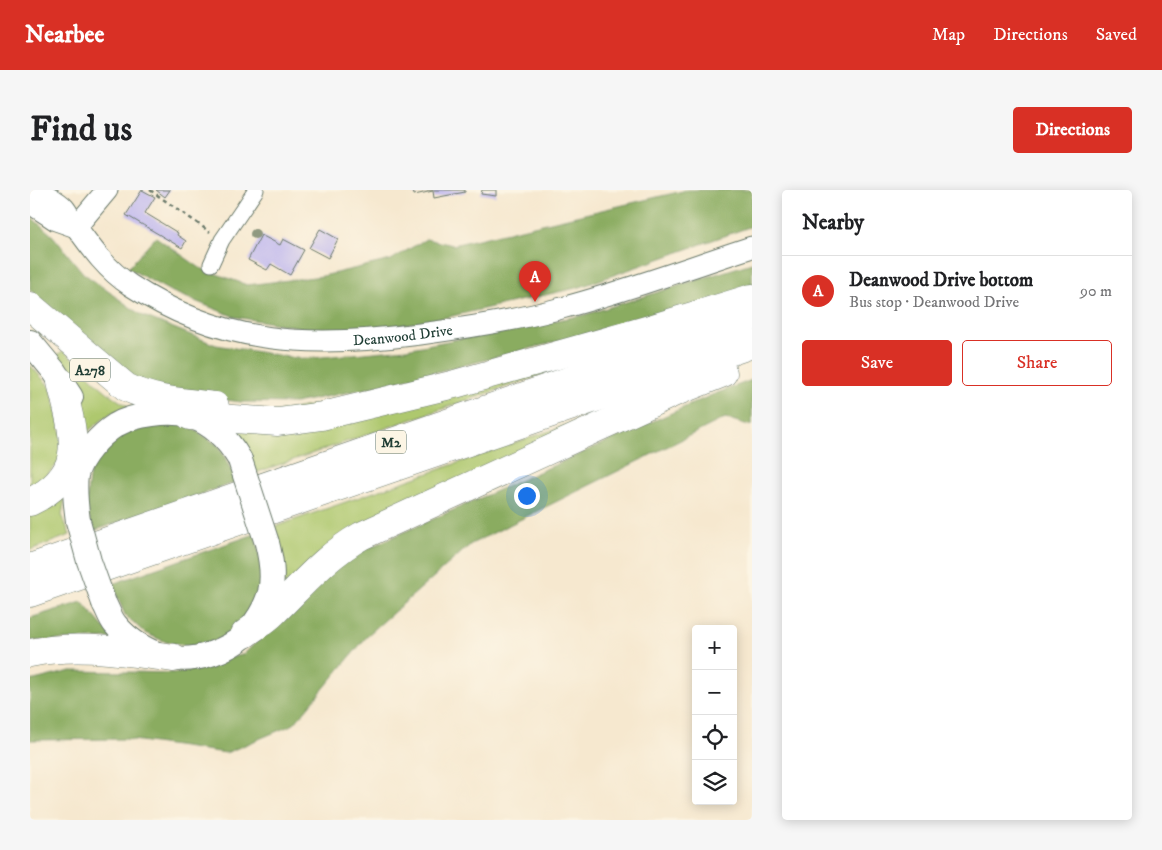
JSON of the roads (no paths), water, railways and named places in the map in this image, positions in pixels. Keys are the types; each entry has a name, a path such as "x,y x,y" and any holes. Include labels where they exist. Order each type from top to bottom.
{"highway":[{"path":"190,416 253,421 299,420 483,376 752,298"},
{"path":"30,307 126,387 140,394 231,408 276,411 324,405 380,402"},
{"name":"M2","path":"30,568 752,318"},
{"name":"M2","path":"30,593 752,344"},
{"path":"245,634 272,614 325,561 343,546 361,536 673,393 752,361"},
{"path":"30,502 50,490 59,480 66,471 73,454 73,432 61,382"},
{"path":"30,508 40,507 61,491 80,467"},
{"path":"30,654 50,649 74,647 174,658"}],"main road":[{"name":"A278","path":"30,307 114,393 137,406 162,414"},
{"name":"A278","path":"30,342 61,382 74,402 79,414 82,430 80,467"},
{"path":"162,414 190,416 210,426 233,448 240,460 272,559 270,592 259,617 245,634 226,647 192,658 174,658 155,652 131,640 115,623 104,603 89,561 78,521 75,494 80,467 104,435 116,425 131,419 162,414"}],"street":[{"name":"Deanwood Drive","path":"38,190 63,207 105,265 130,285 169,306 217,326 238,332 301,342 328,343 388,338 471,327 530,316 624,290 752,247"},
{"path":"30,203 56,220 76,227 107,190"},
{"path":"211,264 222,240 256,190"}],"place":[{"name":"Deanwood Drive bottom","path":"535,302"}]}
